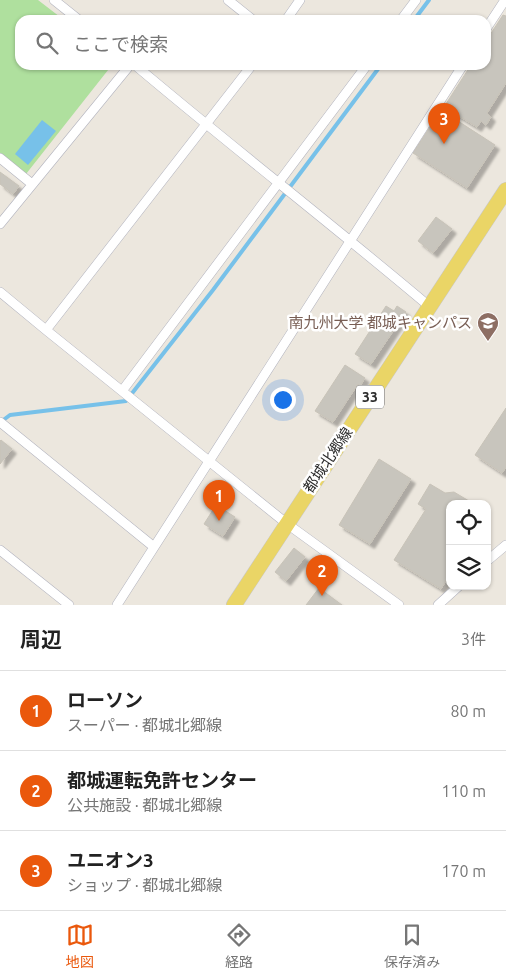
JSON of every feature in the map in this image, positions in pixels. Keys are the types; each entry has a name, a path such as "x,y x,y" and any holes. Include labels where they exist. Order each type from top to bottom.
{"main road":[{"name":"都城北郷線","path":"234,605 506,190"}],"street":[{"path":"54,0 73,15"},
{"path":"228,0 247,15"},
{"path":"290,15 300,0"},
{"path":"405,15 416,0"},
{"path":"491,21 504,0"},
{"path":"0,224 126,70"},
{"path":"141,70 206,125 351,240 430,307"},
{"path":"46,330 248,70"},
{"path":"122,390 363,70"},
{"path":"117,605 460,70"},
{"path":"0,158 32,184"},
{"path":"0,292 286,523 399,605"},
{"path":"0,422 154,547"},
{"path":"491,558 506,545"},
{"path":"0,550 69,605"},
{"path":"438,605 455,590"}],"green space":[{"path":"0,0 38,0 58,15 15,15 15,70 108,70 26,174 0,153"}],"water":[{"path":"42,120 56,131 28,165 15,154"}],"building":[{"path":"503,15 506,16 506,83 487,113 491,117 486,125 481,121 477,127 444,107 468,70 491,70 491,33"},
{"path":"441,110 495,145 467,188 413,153"},
{"path":"0,172 19,186 13,194 0,184"},
{"path":"436,217 452,229 433,253 418,241"},
{"path":"386,306 394,311 397,306 406,312 371,364 355,354"},
{"path":"345,365 365,378 360,386 358,384 333,422 315,411"},
{"path":"506,408 506,467 502,473 475,455"},
{"path":"0,441 12,449 0,464"},
{"path":"379,459 411,479 370,544 339,525"},
{"path":"430,484 445,493 454,492 467,500 446,500 446,581 441,589 394,560 426,509 418,504"},
{"path":"216,505 235,517 223,536 204,524"},
{"path":"294,548 305,557 286,581 275,572"},
{"path":"319,588 342,605 306,605"}],"waterway":[{"path":"418,15 429,0"},
{"path":"2,421 10,415 126,401 213,290 377,70"}],"place":[{"name":"ユニオン3","path":"444,144"},
{"name":"南九州大学 都城キャンパス","path":"488,342"},
{"name":"ローソン","path":"219,521"},
{"name":"都城運転免許センター","path":"322,596"}]}
